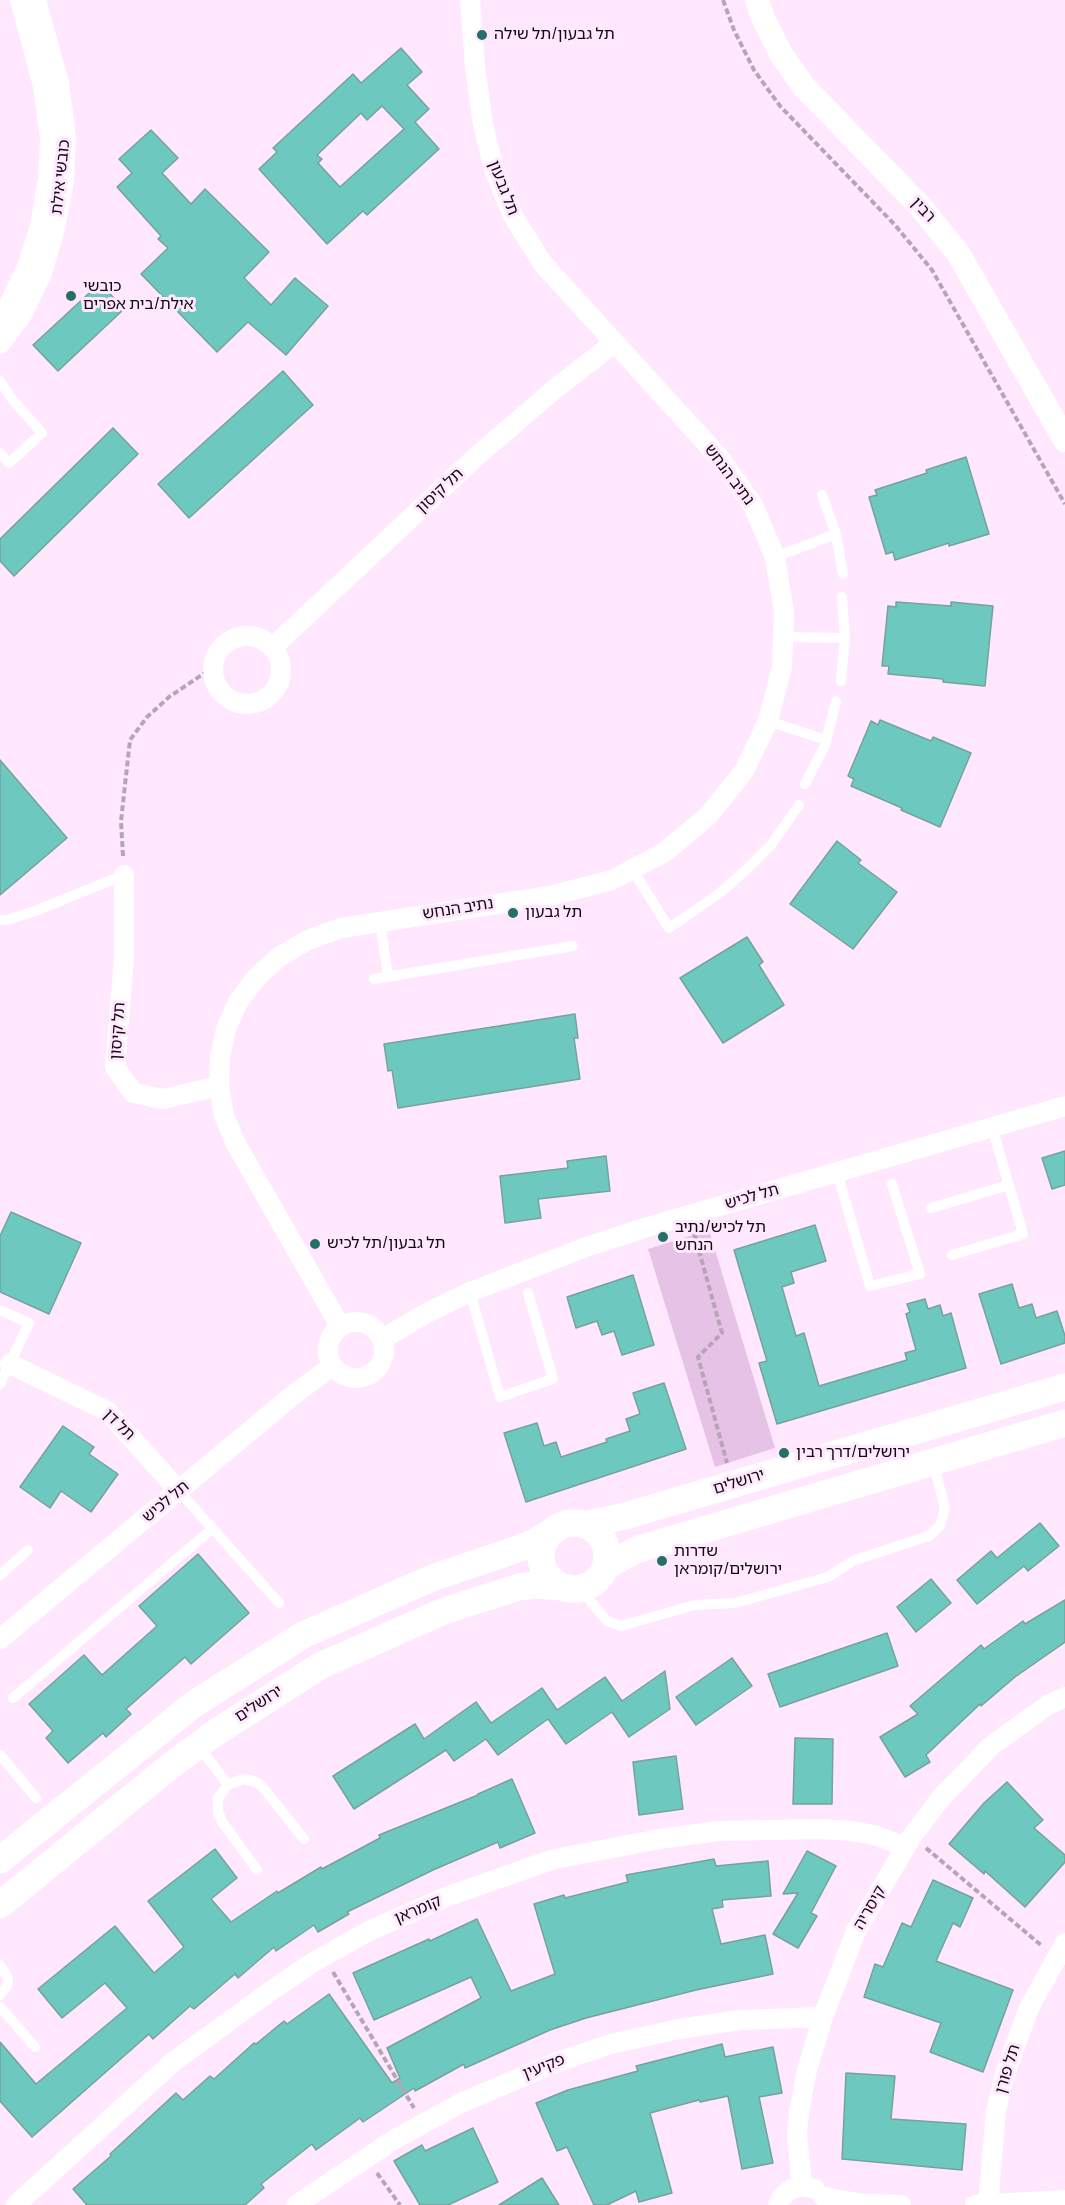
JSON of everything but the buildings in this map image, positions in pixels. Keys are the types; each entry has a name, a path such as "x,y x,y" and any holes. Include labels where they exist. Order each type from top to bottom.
{"main road":[{"name":"ירושלים","path":"584,1525 626,1516 1065,1387"},
{"path":"605,1567 636,1550 1065,1423"},
{"path":"0,1860 194,1704 303,1635 432,1578 512,1551 563,1526 573,1524 584,1525 594,1530 602,1539 607,1556 605,1567 600,1577 591,1585 571,1588 552,1580 545,1571 542,1551 546,1540 553,1532"},
{"name":"ירושלים","path":"0,1905 198,1745 261,1702 320,1666 444,1611 519,1587 536,1585 571,1588"}],"street":[{"name":"כובשי אילת","path":"0,317 8,307 27,267 40,226 48,179 50,138 43,86 20,0"},
{"name":"כובשי אילת","path":"0,344 22,315 42,273 56,230 64,181 66,137 59,82 36,0"},
{"name":"תל גבעון","path":"470,0 474,66 480,105 488,147 502,193 526,240 543,264 614,344"},
{"name":"רבין","path":"757,0 763,18 781,54 804,87 918,204 958,253 1065,440"},
{"name":"נתיב הנחש","path":"340,1326 236,1144 224,1116 219,1086 220,1057 226,1029 238,1002 256,978 279,957 308,940 341,928 550,896 612,880 665,852 709,815 744,771 768,721 782,667 784,612 775,557 753,505 719,457 614,344"},
{"name":"תל קיסון","path":"273,647 478,455 555,388 614,344"},
{"path":"249,635 262,639 273,647 280,659 282,672 279,685 270,696 258,703 245,705 232,702 221,693 214,682 212,668 216,656 224,645 236,637 249,635"},
{"name":"תל קיסון","path":"124,875 124,958 115,1067 133,1093 163,1100 219,1086"},
{"name":"תל לכיש","path":"382,1339 427,1312 560,1256 689,1215 1065,1106"},
{"path":"353,1322 366,1324 377,1331 382,1339 384,1356 378,1368 371,1374 358,1379 350,1378 332,1366 327,1353 328,1345 340,1326 353,1322"},
{"name":"תל דן","path":"10,1364 107,1411 117,1419 179,1491"},
{"name":"תל לכיש","path":"0,1639 292,1396 332,1366"},
{"name":"קיסריה","path":"802,2186 797,2135 807,2070 823,2017 856,1931 909,1841 941,1798 991,1746 1048,1706 1065,1697"},
{"name":"קומראן","path":"16,2205 173,2062 265,1995 324,1956 369,1931 446,1898 543,1863 586,1852 706,1832 764,1828 852,1831 909,1841"},
{"name":"תל פורן","path":"988,2205 996,2111 1005,2074 1029,2008 1060,1951"},
{"name":"פקיעין","path":"296,2205 367,2157 423,2124 510,2080 557,2062 611,2044 679,2029 740,2020 823,2017"},
{"path":"777,2204 787,2191 802,2186 814,2189 826,2201 901,2205"},
{"path":"975,2205 1065,2200"}],"lane":[{"path":"0,381 42,434 9,463 0,453"},
{"path":"822,495 836,534 843,574"},
{"path":"775,557 836,534"},
{"path":"841,681 845,638 842,597"},
{"path":"783,637 845,638"},
{"path":"805,784 826,740 836,701"},
{"path":"768,721 826,740"},
{"path":"632,869 669,928 712,899 747,870 771,845 800,805"},
{"path":"0,920 34,911 124,875"},
{"path":"380,921 388,976"},
{"path":"374,979 573,946"},
{"path":"952,1255 1023,1234 992,1127"},
{"path":"837,1172 870,1286 920,1274 892,1184"},
{"path":"931,1208 1009,1185"},
{"path":"470,1292 500,1397 553,1379 528,1293"},
{"path":"0,1310 29,1323 0,1384"},
{"path":"571,1588 607,1622 621,1626 695,1605 735,1603 828,1577 855,1560 929,1536 939,1526 945,1508 933,1462"},
{"path":"179,1491 279,1604"},
{"path":"13,1698 212,1529"},
{"path":"0,1575 28,1550"},
{"path":"198,1745 228,1785"},
{"path":"0,1755 36,1798"},
{"path":"257,1870 223,1823 218,1812 218,1798 228,1785 243,1779 261,1785 304,1839"},
{"path":"0,1965 8,1978 8,1984 0,1995"},
{"path":"0,2007 35,2047"}],"path":[{"path":"723,0 734,30 754,70 780,106 895,225 932,270 1065,504"},
{"path":"124,875 121,821 130,740 147,717 169,697 212,668"},
{"path":"689,1215 722,1333 698,1358 733,1484"},
{"path":"909,1841 1060,1951"},
{"path":"324,1956 423,2124"},
{"path":"367,2157 400,2205"}],"shaded area":[{"path":"709,1230 775,1448 715,1467 648,1249"}],"place":[{"name":"תל גבעון/תל שילה","path":"482,35"},
{"name":"כובשי אילת/בית אפרים","path":"71,296"},
{"name":"תל גבעון","path":"513,913"},
{"name":"תל לכיש/נתיב הנחש","path":"663,1237"},
{"name":"תל גבעון/תל לכיש","path":"315,1244"},
{"name":"ירושלים/דרך רבין","path":"784,1453"},
{"name":"שדרות ירושלים/קומראן","path":"662,1561"}]}
